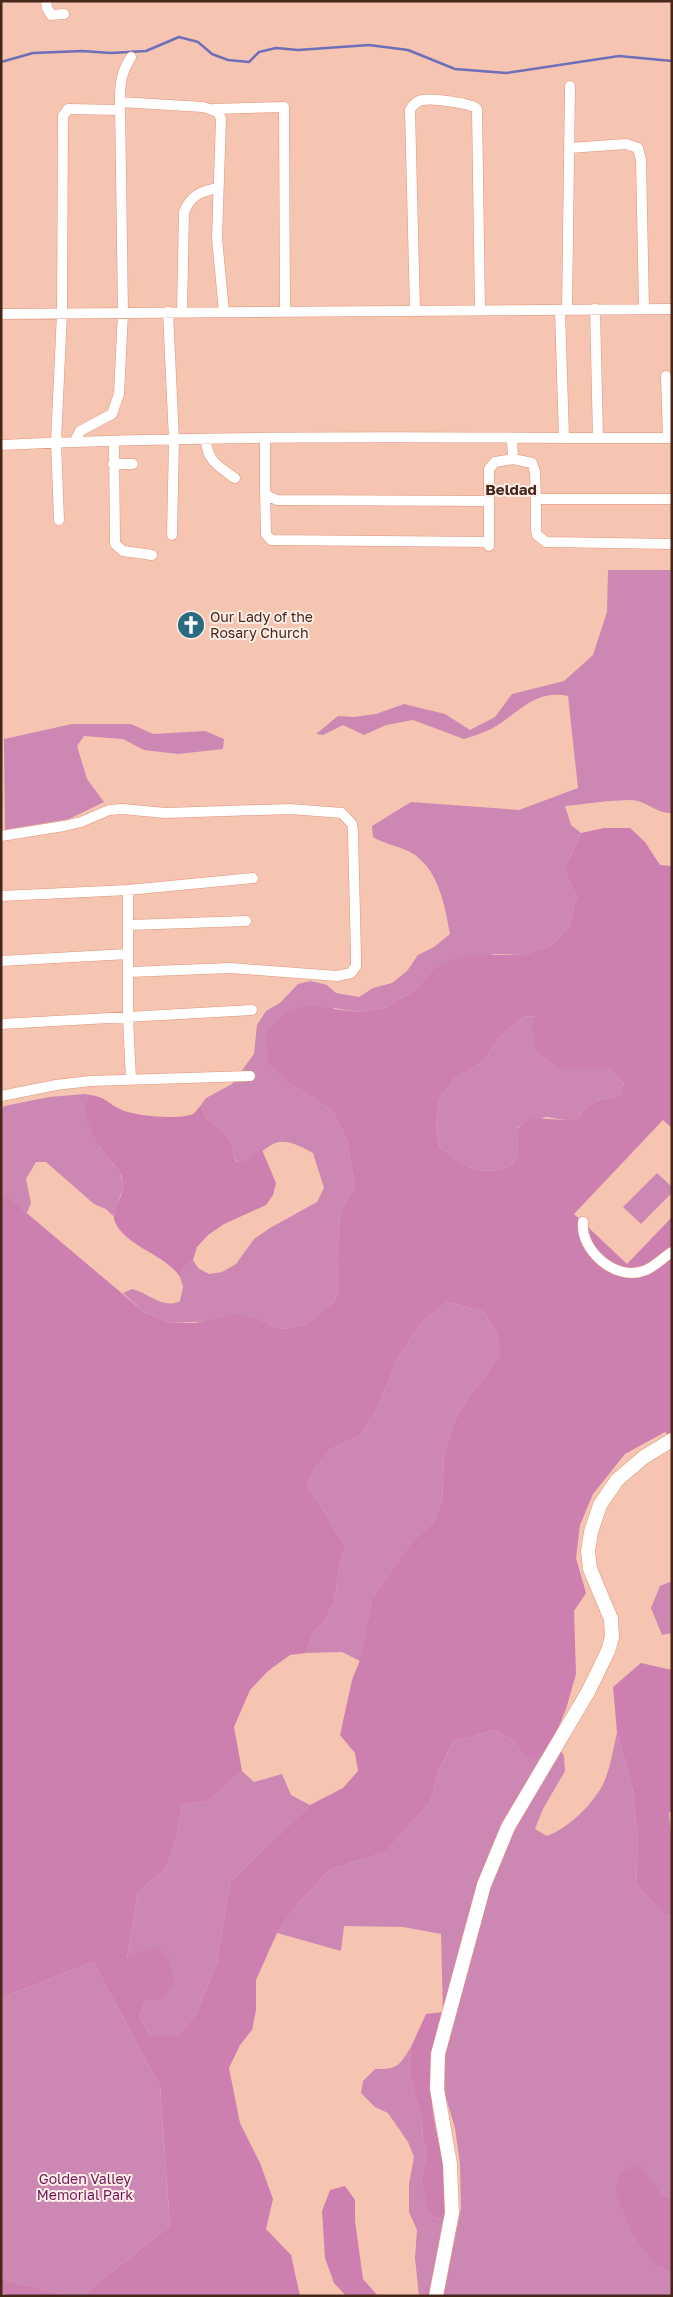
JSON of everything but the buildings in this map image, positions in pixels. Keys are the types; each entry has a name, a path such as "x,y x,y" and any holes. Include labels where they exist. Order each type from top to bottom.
{"main road":[{"path":"436,2296 452,2213 450,2164 437,2089 438,2054 484,1885 508,1827 584,1699 608,1651 612,1637 611,1619 590,1569 588,1551 591,1532 600,1505 617,1480 644,1457 672,1440"}],"street":[{"path":"46,1 51,15 64,14"},
{"path":"75,441 80,431 106,419 116,406 121,372 123,313 120,81 123,70 131,57"},
{"path":"564,438 563,310 570,86"},
{"path":"415,311 410,110 414,104 423,100 470,104 477,109 480,310"},
{"path":"59,520 56,442 62,313 64,112 68,109 120,106 213,109 282,106 284,108 285,312"},
{"path":"213,109 218,112 221,119 217,238 224,312"},
{"path":"568,148 626,144 638,148 641,160 644,309"},
{"path":"182,312 184,212 187,204 197,193 218,188"},
{"path":"595,309 598,438"},
{"path":"1,314 672,309"},
{"path":"168,312 174,440 172,535"},
{"path":"1,445 75,441 265,438 670,438 666,376"},
{"path":"265,438 266,534 271,540 489,544 489,468 495,462 513,459 532,464 535,472 536,530 538,535 546,542 672,544"},
{"path":"512,438 513,459"},
{"path":"206,440 212,462 235,478"},
{"path":"114,441 115,544 123,551 152,554"},
{"path":"113,464 133,464"},
{"path":"265,492 268,496 277,500 489,501"},
{"path":"536,499 672,499"},
{"path":"1,836 64,826 109,810 123,809 183,813 290,810 342,813 348,819 353,832 356,957 356,966 350,974 337,976 230,968 129,972"},
{"path":"1,896 128,890 253,878"},
{"path":"128,890 128,1018 131,1079"},
{"path":"129,925 246,921"},
{"path":"1,961 128,954"},
{"path":"1,1024 252,1010"},
{"path":"1,1096 56,1085 131,1079 250,1076"},
{"path":"584,1222 584,1239 590,1248 606,1264 616,1270 630,1273 643,1271 672,1252"}],"green space":[{"path":"608,570 672,570 672,813 662,812 632,800 565,806 571,825 581,833 564,869 577,897 569,926 552,945 523,955 495,954 434,968 414,991 384,1008 359,1012 334,1008 293,1085 333,1111 347,1141 355,1188 340,1211 337,1256 338,1291 334,1302 306,1324 286,1329 277,1328 259,1319 171,1323 144,1312 123,1293 132,1289 162,1302 174,1303 180,1301 183,1287 180,1277 183,1269 193,1260 198,1268 209,1274 222,1272 236,1264 254,1239 317,1202 324,1188 313,1153 287,1142 272,1144 250,1158 238,1162 234,1158 233,1145 224,1132 207,1119 201,1105 206,1098 232,1084 254,1054 257,1025 266,1011 280,1003 298,984 311,981 327,985 336,993 359,997 373,988 392,983 407,971 418,955 434,947 450,934 443,899 434,877 427,867 410,852 373,837 372,826 411,802 519,810 578,788 568,696 544,696 526,705 491,729 464,739 413,720 386,725 364,735 343,725 323,735 316,734 338,716 354,717 376,714 404,704 445,714 470,730 495,717 512,694 564,681 593,655 607,612"},
{"path":"72,724 131,724 153,734 205,731 224,739 223,749 178,754 144,750 123,739 84,736 77,746 87,779 104,802 69,819 5,830 4,739"},
{"path":"535,1016 537,1053 560,1069 610,1069 624,1084 618,1097 595,1102 585,1109 579,1118 565,1120 546,1117 517,1127 518,1151 513,1164 492,1171 474,1169 440,1148 436,1127 439,1099 453,1080 483,1062 499,1037 523,1017"},
{"path":"90,1095 84,1103 100,1148 119,1171 124,1186 113,1216 106,1209 94,1204 46,1162 36,1162 26,1179 31,1203 27,1213 1,1194 1,1111 4,1106 49,1097"},
{"path":"657,1173 672,1187 672,1193 641,1224 623,1207"},
{"path":"448,1302 484,1312 497,1333 499,1357 464,1404 452,1426 444,1455 442,1502 433,1522 409,1545 372,1599 360,1661 342,1652 306,1653 313,1633 324,1622 334,1602 341,1558 346,1549 328,1517 307,1486 315,1468 331,1449 360,1435 377,1409 399,1356 423,1320"},
{"path":"672,1581 672,1633 662,1635 651,1608 660,1586"},
{"path":"495,1730 513,1740 523,1754 554,1738 564,1756 565,1771 543,1809 535,1829 547,1836 570,1823 584,1810 601,1788 611,1761 617,1732 632,1786 638,1840 636,1884 663,1914 672,1914 672,2198 660,2193 658,2267 672,2273 672,2296 443,2296 461,2208 460,2164 455,2128 445,2095 441,1934 403,1927 344,1926 341,1951 277,1933 299,1902 331,1869 386,1852 430,1802 439,1770 453,1742"},
{"path":"242,1771 254,1782 282,1774 291,1795 310,1805 230,1882 217,1963 196,2014 177,2036 150,2036 140,2017 145,2000 127,1958 138,1892 164,1870 174,1848 182,1805 208,1801"},
{"name":"Golden Valley Memorial Park","path":"93,1962 160,2086 170,2226 81,2296 70,2296 1,2279 1,1998"},
{"path":"411,2047 409,2071 422,2122 423,2139 427,2154 421,2179 429,2213 436,2218 444,2219 429,2296 419,2296 415,2258 417,2230 409,2212 409,2184 414,2157 408,2142 388,2113 375,2107 361,2093 363,2081 375,2069 397,2066"}],"shaded area":[{"path":"604,828 630,828 645,842 660,865 672,866 672,1128 663,1120 574,1214 627,1264 672,1217 672,1439 665,1432 625,1454 593,1494 580,1525 576,1558 586,1593 574,1611 576,1674 566,1709 554,1738 536,1759 523,1754 513,1740 495,1730 453,1742 439,1770 430,1802 386,1852 331,1869 299,1902 277,1933 256,1980 256,2010 252,2030 240,2045 229,2068 240,2123 260,2163 273,2199 266,2229 291,2255 300,2296 81,2296 170,2226 160,2086 93,1962 1,1998 1,1194 16,1204 144,1312 171,1323 195,1323 235,1314 259,1319 277,1328 286,1329 306,1324 334,1302 338,1291 337,1256 340,1211 355,1188 347,1141 333,1111 293,1085 269,1064 265,1035 285,1013 309,1006 359,1012 384,1008 414,991 434,968 466,955 523,955 552,945 569,926 577,897 564,869 581,833","holes":["535,1016 532,1028 537,1053 560,1069 610,1069 624,1084 618,1097 595,1102 585,1109 579,1118 565,1120 533,1118 517,1128 518,1151 513,1164 492,1171 474,1169 440,1148 436,1127 439,1099 453,1080 483,1062 499,1037 523,1017","448,1302 484,1312 497,1333 499,1357 464,1404 452,1426 444,1455 442,1502 433,1522 409,1545 372,1599 360,1660 352,1680 340,1735 355,1753 358,1771 343,1788 310,1805 230,1882 217,1963 196,2014 177,2036 150,2036 140,2017 145,2000 161,2000 175,1983 170,1961 156,1946 127,1958 138,1892 164,1870 174,1848 182,1805 208,1801 242,1771 234,1727 250,1690 268,1671 290,1655 306,1653 313,1633 324,1622 334,1602 341,1558 346,1549 328,1517 307,1486 315,1468 331,1449 360,1435 377,1409 399,1356 423,1320"]},
{"path":"90,1095 99,1097 128,1112 158,1116 187,1116 193,1114 201,1105 207,1119 224,1132 233,1145 234,1158 237,1162 245,1160 262,1150 276,1183 273,1195 266,1205 224,1224 208,1235 197,1247 193,1260 183,1269 180,1277 166,1263 130,1240 116,1224 114,1214 122,1194 122,1179 118,1169 98,1144 90,1127 84,1103"},
{"path":"641,1663 672,1670 672,1810 669,1813 672,1847 672,1914 663,1914 636,1884 638,1840 632,1786 617,1732 613,1687"},
{"path":"443,2012 432,2078 432,2100 447,2192 447,2206 444,2219 436,2218 429,2213 427,2207 421,2179 427,2154 423,2139 422,2122 409,2071 411,2047 426,2014"},
{"path":"640,2164 660,2193 672,2198 672,2273 658,2267 634,2237 616,2194 619,2173"},
{"path":"345,2186 355,2200 355,2221 363,2279 378,2296 346,2296 334,2283 325,2258 322,2211 330,2190"},
{"path":"1,2279 70,2296 12,2296 1,2293"}],"waterway":[{"path":"1,62 33,53 146,51 179,37 198,42 212,54 228,60 249,62 259,52 276,48 298,50 369,45 408,50 455,69 506,73 619,56 672,61"}],"place":[{"name":"Our Lady of the Rosary Church","path":"191,625"}],"district":[{"name":"Beldad","path":"511,490"}]}
